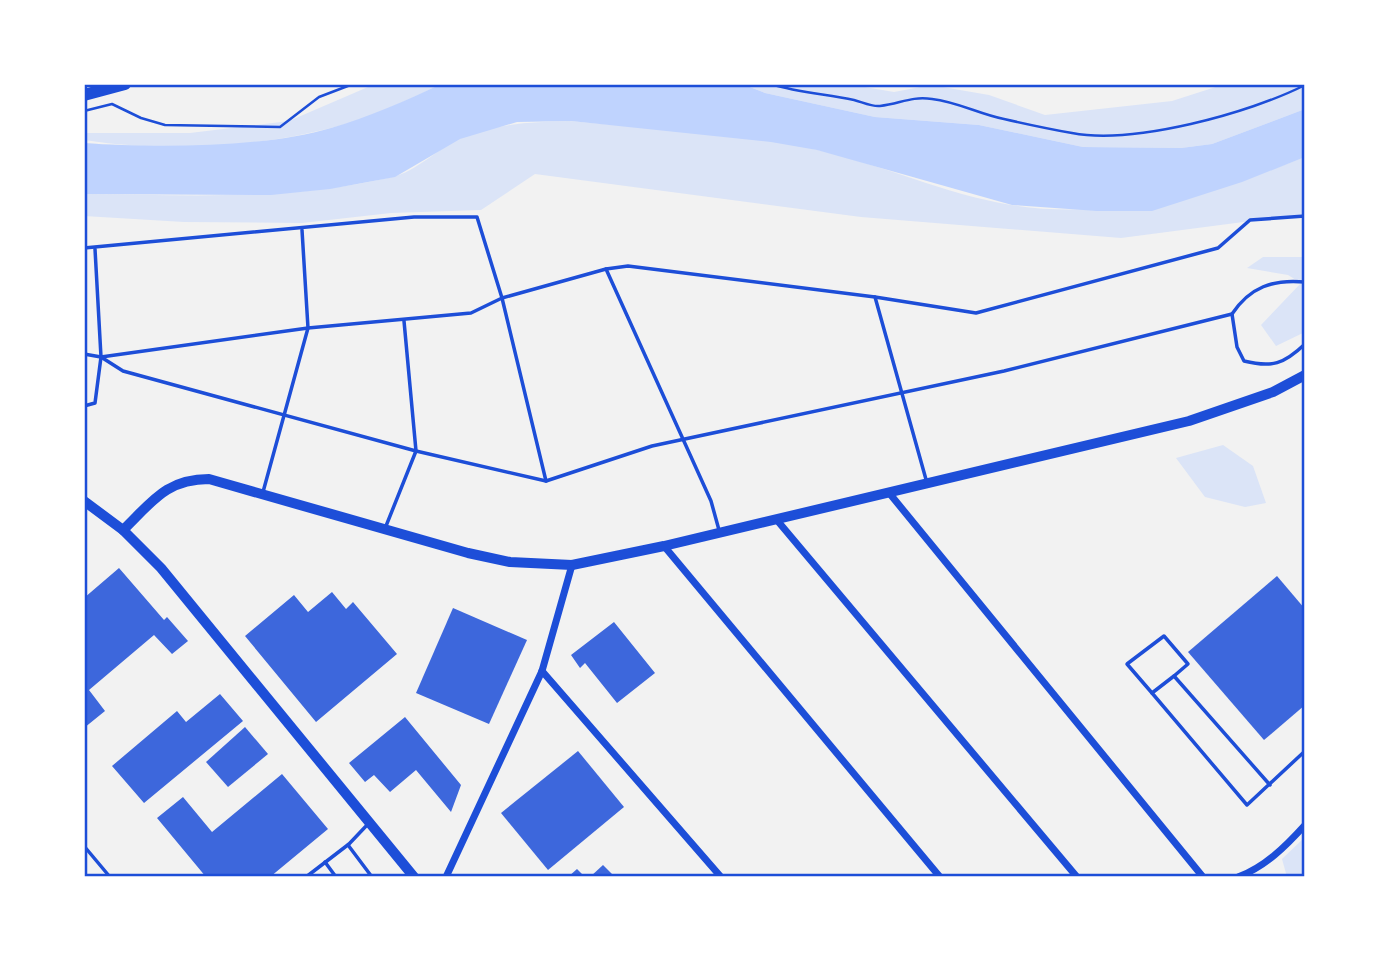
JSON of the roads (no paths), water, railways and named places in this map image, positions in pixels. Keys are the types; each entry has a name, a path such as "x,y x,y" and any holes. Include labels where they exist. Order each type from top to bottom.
{"main road":[{"path":"84,94 125,84"},
{"path":"84,501 123,530 161,568 414,877"}],"street":[{"path":"123,530 167,488 186,479 209,479 510,562 572,565 890,494 1189,421 1273,392 1305,375"},
{"path":"890,494 1203,877"},
{"path":"775,518 1077,877"},
{"path":"664,546 940,877"},
{"path":"446,877 542,671 572,565"},
{"path":"542,671 721,877"},
{"path":"1238,877 1250,873 1281,851 1305,825"}],"lane":[{"path":"84,354 101,357 308,328 471,313 502,298 606,269 628,266 976,313 1218,248 1250,220 1305,216"},
{"path":"84,248 414,218 477,217 502,298 546,481"},
{"path":"262,494 308,328 302,230"},
{"path":"84,406 95,403 101,357 95,249"},
{"path":"606,269 711,501 720,532"},
{"path":"101,357 123,371 285,413 416,452 546,481 682,439 1004,371 1231,314 1242,299 1258,287 1285,280 1305,282"},
{"path":"875,298 928,485"},
{"path":"1231,314 1237,347 1244,361 1266,366 1292,356 1305,344"},
{"path":"385,529 416,452 404,321"},
{"path":"1152,693 1188,664 1164,636 1127,664 1247,805 1305,751"},
{"path":"1174,676 1270,785"},
{"path":"306,877 348,845 369,823"},
{"path":"348,845 372,877"},
{"path":"84,846 110,877"},
{"path":"325,862 336,877"}],"water":[{"path":"441,84 742,84 765,93 875,117 979,125 1083,147 1181,148 1212,144 1305,109 1305,157 1242,182 1152,211 1097,211 1012,205 817,150 771,142 571,121 517,122 460,139 395,177 330,189 271,195 84,194 84,143 209,145 304,135 373,114"}]}
